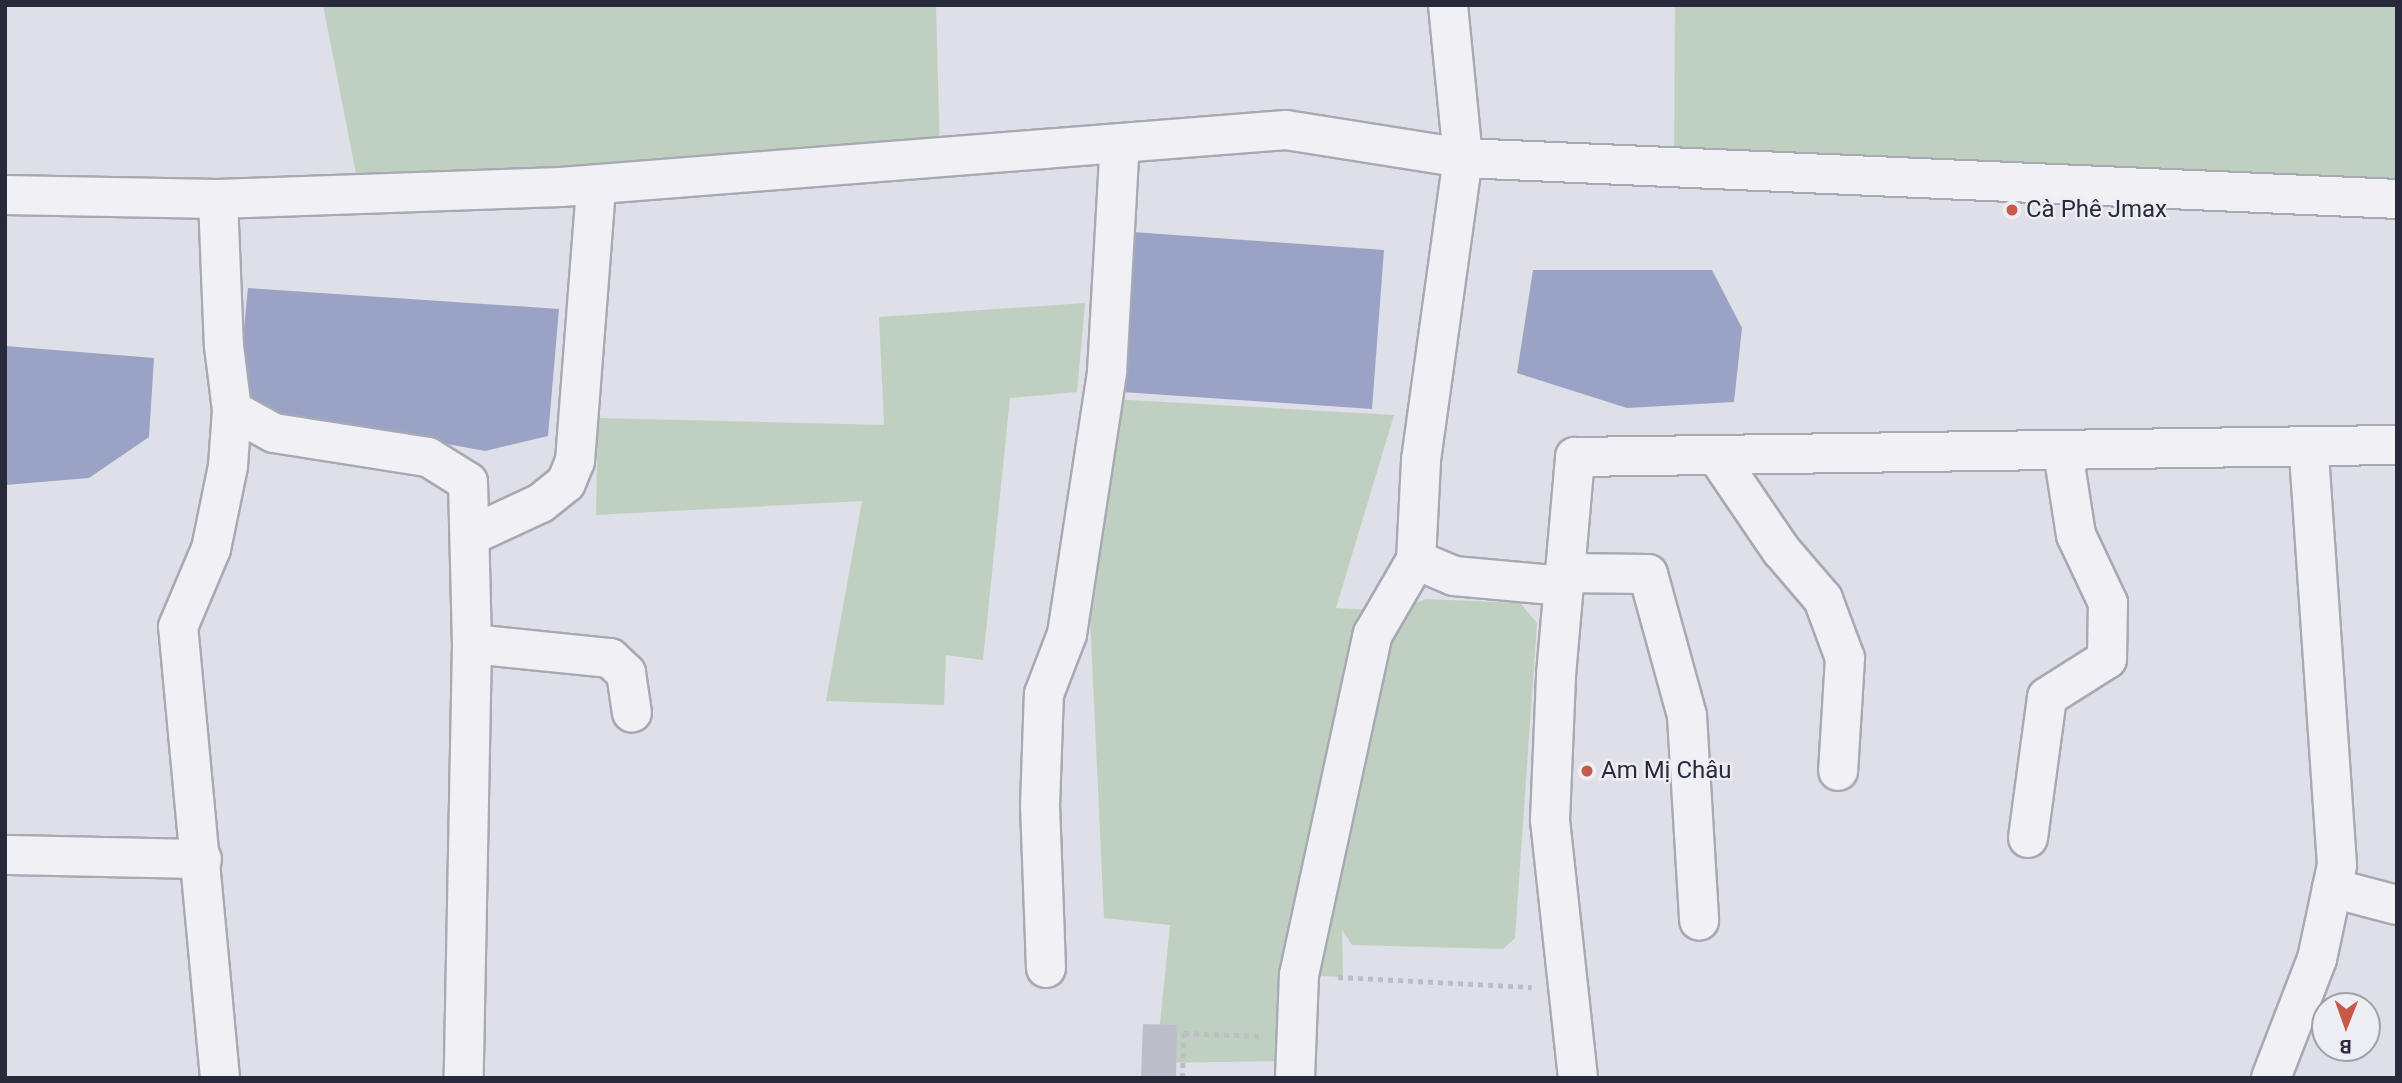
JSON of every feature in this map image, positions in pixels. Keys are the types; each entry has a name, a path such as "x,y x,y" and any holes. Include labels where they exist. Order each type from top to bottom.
{"street":[{"path":"1295,1078 1299,975 1373,634 1416,560 1421,460 1463,158 1448,5"},
{"path":"5,195 218,199 596,185 1286,130 1463,158 2397,199"},
{"path":"1046,968 1040,806 1044,694 1067,634 1107,372 1120,143"},
{"path":"472,535 541,503 566,483 575,461 596,185"},
{"path":"218,199 224,346 232,410 228,466 211,549 178,627 202,859 220,1078"},
{"path":"232,410 274,433 428,457 468,482 472,535 472,645 464,1078"},
{"path":"1578,1078 1550,820 1564,579 1575,457 2309,450 2397,445"},
{"path":"2271,1078 2317,959 2337,851 2309,450"},
{"path":"2028,838 2048,697 2107,659 2108,603 2076,535 2063,452"},
{"path":"1717,456 1781,550 1823,599 1845,658 1839,771"},
{"path":"1416,560 1454,576 1564,579 1648,574 1687,716 1699,921"},
{"path":"472,645 610,658 626,673 632,713"},
{"path":"5,855 202,859"},
{"path":"2332,888 2397,905"}],"path":[{"path":"1299,975 1569,989"},
{"path":"1182,1078 1184,1033 1296,1037"}],"green space":[{"path":"323,5 936,5 940,157 360,194"},
{"path":"1675,5 2397,5 2397,199 1674,168"},
{"path":"1085,303 1077,392 1010,398 983,660 946,655 944,705 826,701 862,501 596,515 598,418 884,425 879,317"},
{"path":"1111,399 1394,415 1336,608 1394,611 1426,599 1520,603 1537,623 1515,938 1503,949 1352,945 1342,930 1343,977 1299,975 1295,1061 1156,1063 1170,925 1104,918 1090,617"}],"water":[{"path":"1133,232 1384,250 1372,409 1122,392"},
{"path":"1533,270 1712,270 1742,328 1734,402 1627,408 1517,373"},
{"path":"248,288 559,309 548,436 485,451 257,409 238,387"},
{"path":"5,346 154,358 149,437 89,478 5,485"}],"building":[{"path":"1143,1024 1177,1025 1176,1078 1141,1078"}],"place":[{"name":"Cà Phê Jmax","path":"2012,210"},
{"name":"Am Mị Châu","path":"1587,771"}]}
